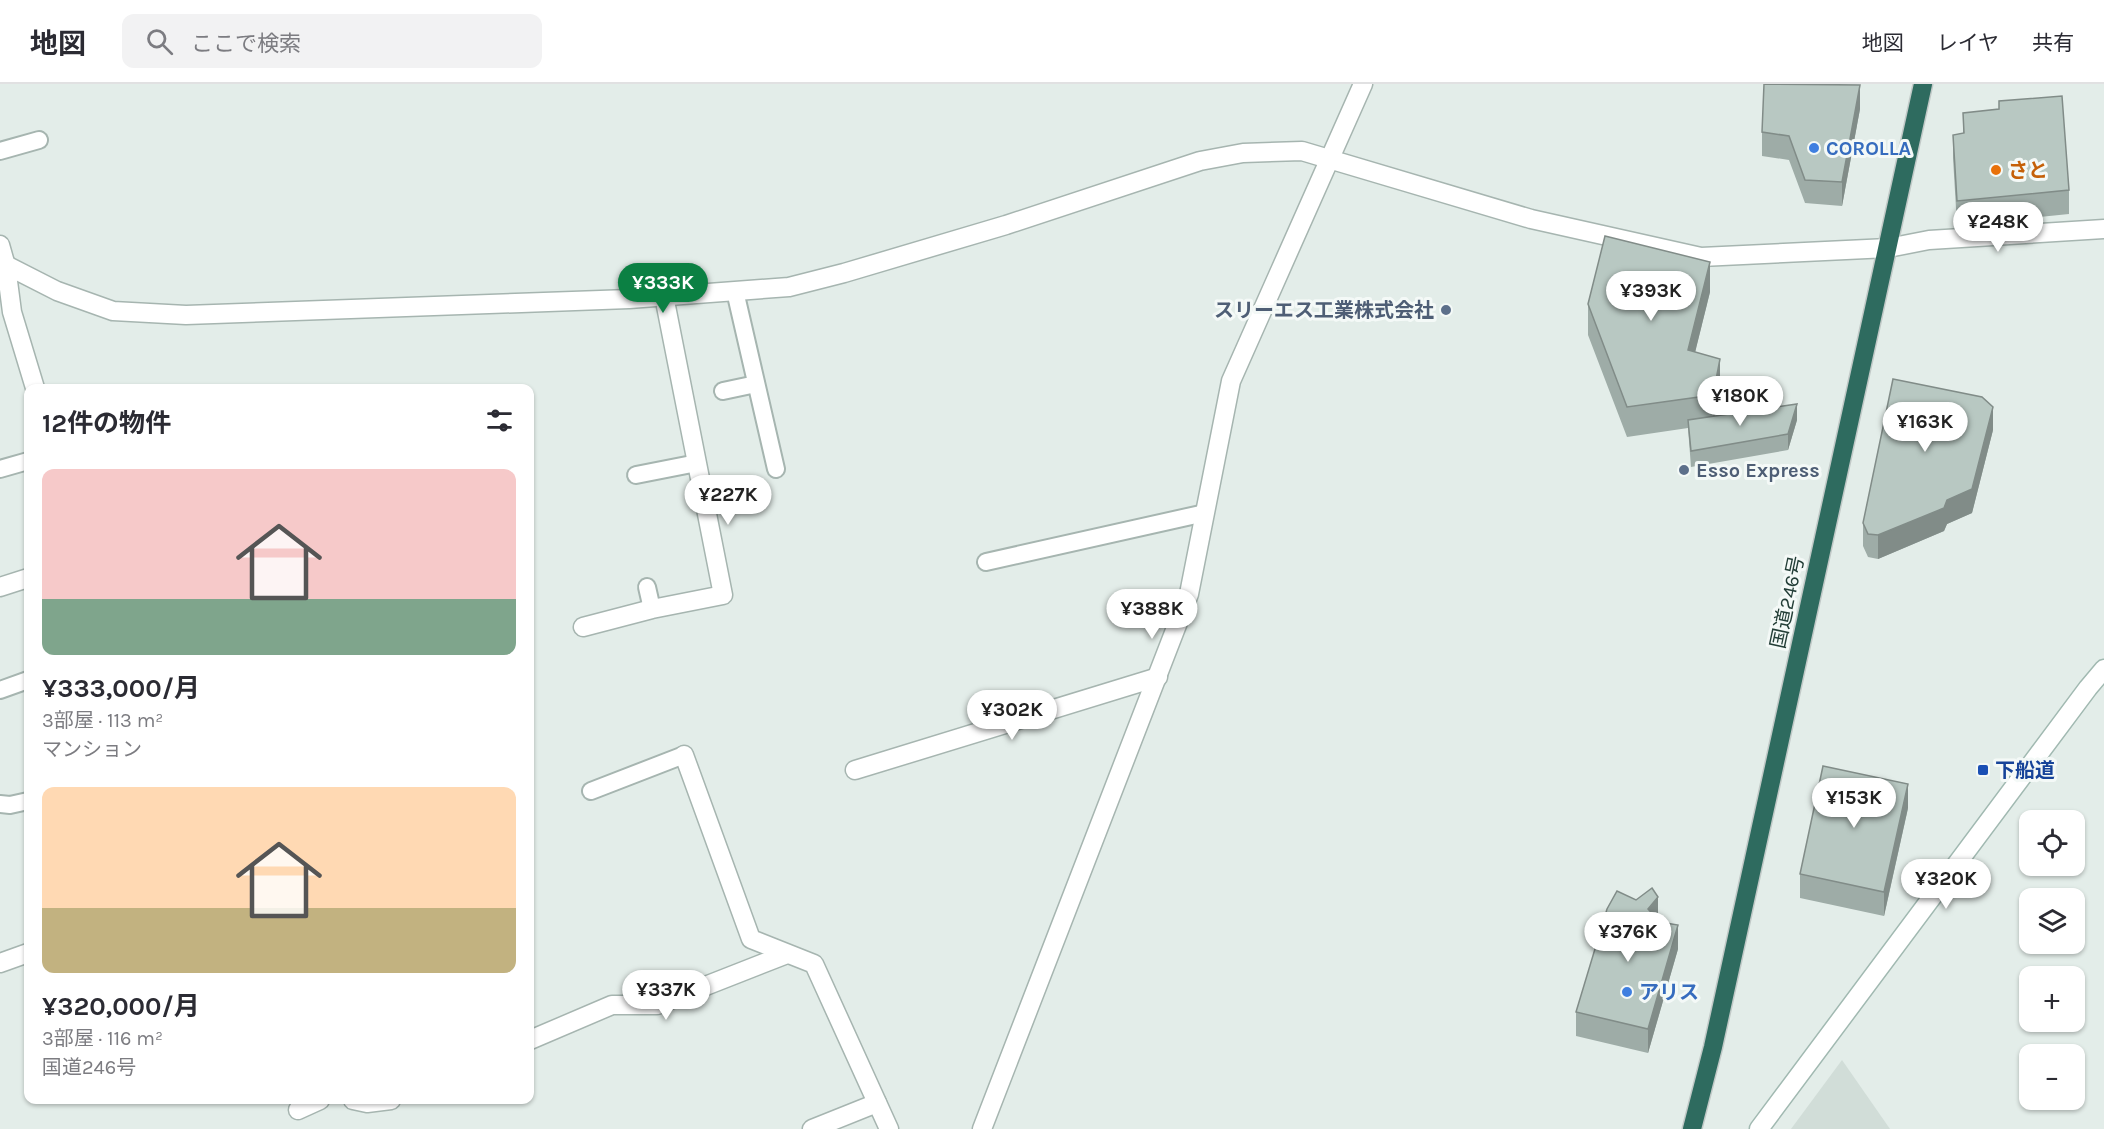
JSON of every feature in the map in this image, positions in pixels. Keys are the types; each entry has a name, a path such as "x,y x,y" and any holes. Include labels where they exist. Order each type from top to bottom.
{"highway":[{"name":"国道246号","path":"1692,1129 1713,1047 1923,84"}],"street":[{"path":"982,1129 1189,594 1231,381 1363,84"},
{"path":"3,264 57,291 113,311 186,315 664,296 789,287 1006,225 1200,161 1243,153 1302,151 1531,219 1701,257 1888,248 1929,240 2104,229"},
{"path":"0,245 12,312 34,384"},
{"path":"583,627 652,609 723,595 664,296"},
{"path":"0,587 24,579"},
{"path":"1759,1129 2104,669"},
{"path":"855,770 1158,677"},
{"path":"684,755 751,939 814,964 889,1129"},
{"path":"0,963 24,954"},
{"path":"534,1038 612,1005 657,1005 787,954"},
{"path":"812,1129 877,1103"},
{"path":"298,1110 311,1104"}],"lane":[{"path":"0,151 39,140"},
{"path":"735,291 776,470"},
{"path":"723,391 756,384"},
{"path":"0,469 24,462"},
{"path":"636,475 697,463"},
{"path":"986,562 1204,513"},
{"path":"647,587 652,609"},
{"path":"0,690 24,681"},
{"path":"591,791 684,755"},
{"path":"0,804 10,805 24,802"}],"shaded area":[{"path":"1842,1060 1890,1129 1791,1129"}],"building":[{"path":"1764,84 1860,85 1842,182 1805,180 1789,136 1762,132"},
{"path":"2062,96 2069,190 1957,201 1953,135 1964,133 1963,113 1999,109 1999,101"},
{"path":"1605,236 1710,262 1688,350 1720,359 1713,395 1627,407 1588,304"},
{"path":"1893,379 1982,397 1993,407 1972,489 1947,500 1944,508 1878,535 1868,534 1863,523"},
{"path":"1797,404 1788,434 1691,451 1688,420"},
{"path":"1823,766 1908,784 1884,892 1800,874"},
{"name":"アリス","path":"1652,888 1658,897 1648,909 1660,922 1678,925 1648,1029 1576,1012 1607,909 1617,891 1636,900"}],"place":[{"name":"COROLLA","path":"1814,148"},
{"name":"さと","path":"1996,170"},
{"name":"スリーエス工業株式会社","path":"1446,310"},
{"name":"Esso Express","path":"1684,470"},
{"name":"下船道","path":"1983,770"},
{"name":"アリス","path":"1627,992"}]}
